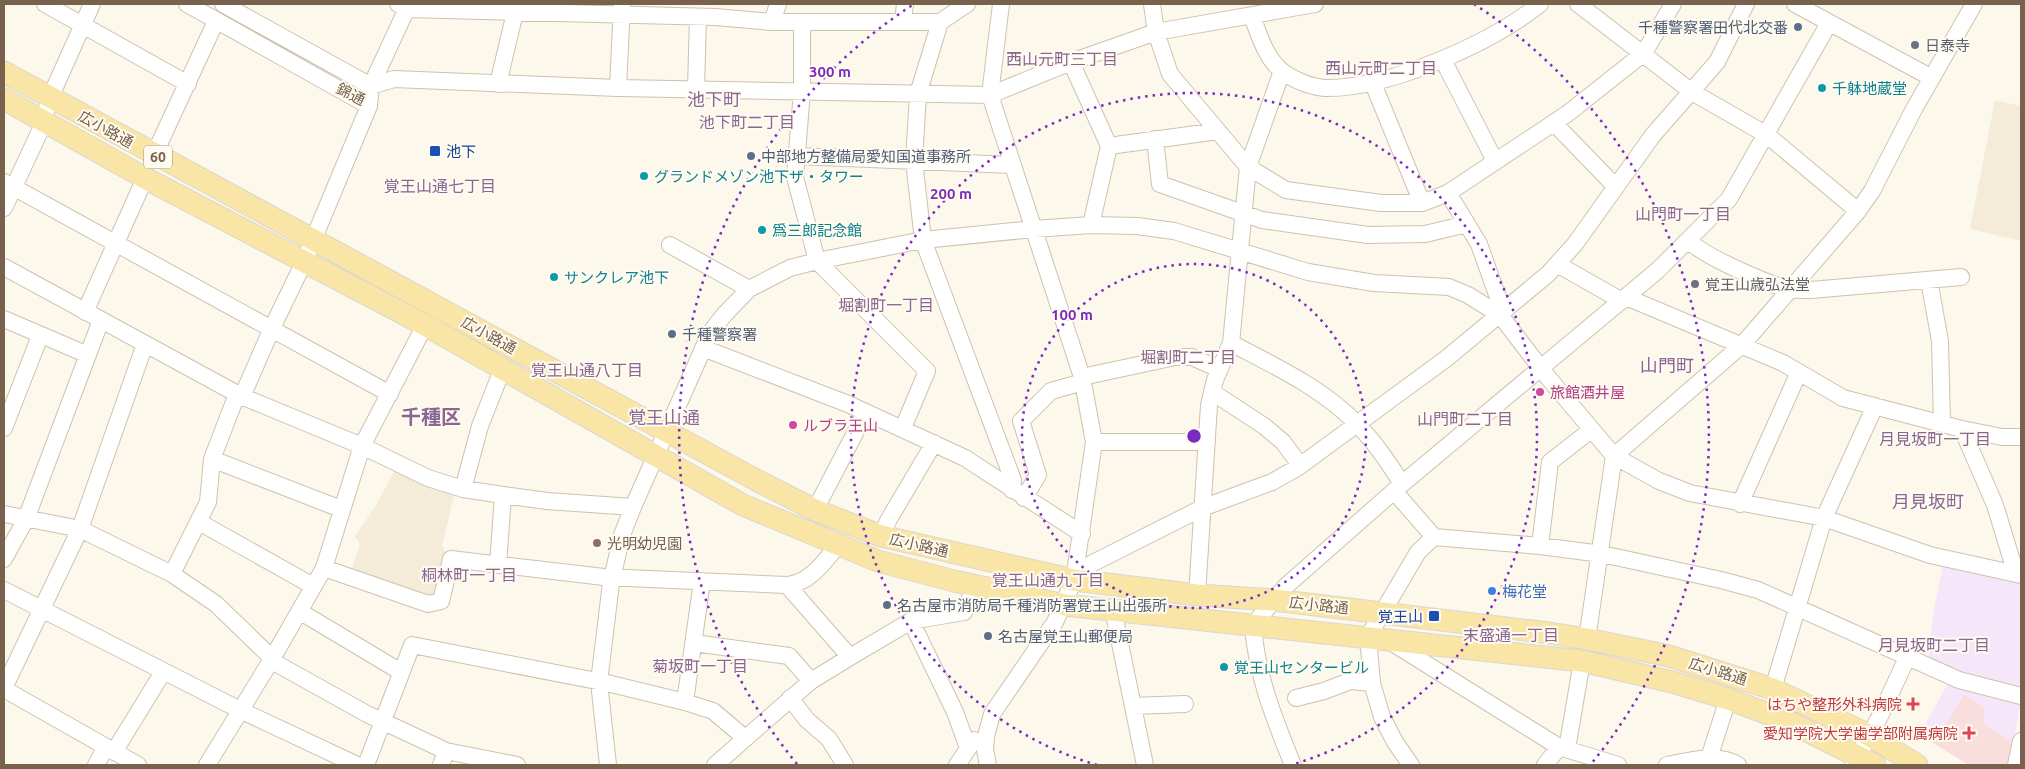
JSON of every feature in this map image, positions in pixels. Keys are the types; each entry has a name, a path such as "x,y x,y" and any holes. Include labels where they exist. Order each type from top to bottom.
{"main road":[{"name":"広小路通","path":"4,72 666,432 815,510 881,536 1074,580 1380,612 1588,639 1678,659 1773,689 1869,735 1918,765"},
{"name":"広小路通","path":"4,99 146,178 425,326 743,505 878,561 975,586 1064,605 1582,661 1672,682 1728,699 1785,720 1862,762"}],"street":[{"path":"45,4 188,84"},
{"path":"4,208 8,185 40,131 50,98 92,4"},
{"name":"錦通","path":"187,4 216,22 369,106 394,79"},
{"name":"錦通","path":"223,4 371,86 394,79"},
{"path":"772,22 778,4"},
{"path":"903,21 904,4"},
{"path":"172,574 200,522 208,502 212,459 234,402 241,396 304,262 369,106 371,86 405,5 696,10 715,18 772,22 940,22 966,4"},
{"path":"957,765 1064,605 1074,580 1094,442 1083,380 990,95 1001,4"},
{"path":"1152,4 1156,32 1170,74 1248,167 1286,190 1380,203 1422,203 1448,193 1554,122 1644,53 1672,4"},
{"path":"381,63 394,79 618,88 990,95 1071,62 1156,32 1310,4"},
{"path":"1252,16 1262,45 1282,71 1304,83 1324,88 1352,86 1442,60 1489,36 1540,4"},
{"path":"1578,4 1644,53 1692,92 1767,135 1858,211"},
{"path":"1074,580 1091,564 1202,508 1272,482 1300,466 1447,358 1500,315 1557,264 1653,135 1716,62 1746,4"},
{"path":"1795,4 1932,78"},
{"path":"1588,639 1602,554 1614,456 1742,345 1858,211 1872,192 1932,78 1974,4"},
{"path":"498,84 516,8"},
{"path":"618,88 621,10"},
{"path":"696,10 696,88"},
{"path":"154,155 216,22"},
{"path":"802,22 802,91 795,177 817,260 927,371 903,428"},
{"path":"940,22 918,94 914,161 923,240 1018,494"},
{"path":"1294,765 1271,710 1254,640 1253,625 1286,586 1398,487 1624,299 1689,242 1730,199 1830,22"},
{"path":"1442,60 1495,161"},
{"path":"1071,62 1109,146 1091,225"},
{"path":"1197,594 1212,392 1230,343 1248,167 1282,71"},
{"path":"1372,81 1422,203"},
{"path":"1554,122 1616,186"},
{"path":"1109,146 1218,132"},
{"path":"1155,139 1160,184 1262,220 1368,235 1425,234 1467,224"},
{"path":"798,156 1012,165"},
{"path":"85,312 146,178"},
{"path":"8,185 390,394"},
{"path":"1448,193 1479,244 1501,306 1500,315"},
{"path":"608,765 600,682 613,577 622,535 710,333 724,314 749,289 790,268 817,260 923,240 1091,225 1137,226 1174,231 1308,272 1374,282 1449,287 1500,315 1591,430 1614,456 1659,481 1690,493 1740,504 1824,518 1930,555 2018,574"},
{"path":"1689,242 1698,250 1790,289 1811,290 1961,277"},
{"path":"670,245 749,289"},
{"path":"1557,264 1624,299 1742,345 1799,372 1842,398 1962,429 2002,437 2021,437"},
{"path":"4,267 241,396 362,446 428,478 462,489 503,495 546,501 633,507"},
{"path":"1929,280 1940,341 1942,424"},
{"path":"4,319 88,355"},
{"path":"4,559 26,519 101,320"},
{"path":"207,765 272,659 324,568 362,446 425,326"},
{"path":"4,428 40,336"},
{"path":"1230,343 1283,371 1324,396 1356,423 1434,537"},
{"path":"138,765 4,689 80,528 145,344"},
{"path":"703,348 866,412 934,443 964,458 1082,534"},
{"path":"1018,494 1038,476 1021,421 1051,392 1083,380 1175,357 1192,357 1219,369"},
{"path":"462,489 480,426 502,370"},
{"path":"1740,504 1799,372"},
{"path":"1212,392 1283,442 1300,466"},
{"path":"1773,689 1824,518 1875,406"},
{"path":"815,510 866,412"},
{"path":"1962,429 1995,505 2018,574"},
{"path":"1540,546 1550,462 1591,430"},
{"path":"1094,442 1207,442"},
{"path":"881,536 934,443"},
{"path":"212,459 341,509"},
{"path":"498,565 503,495"},
{"path":"4,514 80,528 172,574 216,604 272,659 444,758 508,765"},
{"path":"200,522 313,586"},
{"path":"1411,765 1395,742 1382,716 1372,683 1380,612 1418,552 1434,537 1540,546 1602,554 1654,564 1758,590 1796,609 1960,680 2021,696"},
{"path":"324,568 428,604 441,601 452,559 613,577 787,585 798,584 822,565 838,545"},
{"path":"685,702 702,581"},
{"path":"787,585 850,657"},
{"path":"715,765 811,681 850,657 911,621 964,612 975,586"},
{"path":"4,590 163,672 357,765"},
{"path":"1113,609 1145,765"},
{"path":"299,611 400,672"},
{"path":"911,621 955,712 968,748"},
{"path":"1378,638 1563,748 1618,765"},
{"path":"694,643 789,656 811,681"},
{"path":"366,765 400,672 412,645 600,682 685,702 713,711 744,738"},
{"path":"1862,762 1869,735 1907,658"},
{"path":"1545,765 1563,748 1582,661"},
{"path":"98,764 110,750 163,672"},
{"path":"1296,698 1324,691 1350,681 1372,683"},
{"path":"790,698 807,720 829,739 845,765"},
{"path":"1709,758 1728,699"},
{"path":"1133,706 1185,704"},
{"path":"988,765 985,750 986,736 992,714"},
{"path":"2016,765 2021,741"},
{"path":"1667,765 1709,758 1729,760 1738,765"}],"shaded area":[{"path":"1995,100 2021,106 2021,241 1970,229"},
{"path":"396,468 455,491 442,546 448,558 437,595 424,602 352,569 360,544 355,536 375,507"},
{"path":"1943,564 2021,581 2021,689 1971,677 1928,659 1933,614"},
{"path":"1948,683 2021,702 2009,765 1969,765 1920,734"},
{"name":"愛知学院大学歯学部附属病院","path":"1964,695 1985,708 1983,724 2013,742 2007,765 1969,765 1933,743"}],"place":[{"name":"千種警察署田代北交番","path":"1798,27"},
{"name":"日泰寺","path":"1915,45"},
{"name":"千躰地蔵堂","path":"1822,88"},
{"name":"池下","path":"435,151"},
{"name":"中部地方整備局愛知国道事務所","path":"751,156"},
{"name":"グランドメゾン池下ザ・タワー","path":"644,176"},
{"name":"爲三郎記念館","path":"762,230"},
{"name":"サンクレア池下","path":"554,277"},
{"name":"覚王山歳弘法堂","path":"1695,284"},
{"name":"千種警察署","path":"672,334"},
{"name":"旅館酒井屋","path":"1540,392"},
{"name":"ルブラ王山","path":"793,425"},
{"name":"光明幼児園","path":"597,543"},
{"name":"梅花堂","path":"1492,591"},
{"name":"名古屋市消防局千種消防署覚王山出張所","path":"887,605"},
{"name":"覚王山","path":"1434,616"},
{"name":"名古屋覚王山郵便局","path":"988,636"},
{"name":"覚王山センタービル","path":"1224,667"},
{"name":"はちや整形外科病院","path":"1913,704"},
{"name":"愛知学院大学歯学部附属病院","path":"1969,733"}],"district":[{"name":"西山元町三丁目","path":"1062,59"},
{"name":"西山元町二丁目","path":"1381,68"},
{"name":"池下町","path":"714,99"},
{"name":"池下町二丁目","path":"747,122"},
{"name":"覚王山通七丁目","path":"440,186"},
{"name":"山門町一丁目","path":"1683,214"},
{"name":"堀割町一丁目","path":"886,305"},
{"name":"堀割町二丁目","path":"1188,357"},
{"name":"山門町","path":"1667,365"},
{"name":"覚王山通八丁目","path":"587,370"},
{"name":"千種区","path":"431,416"},
{"name":"覚王山通","path":"664,417"},
{"name":"山門町二丁目","path":"1465,419"},
{"name":"月見坂町一丁目","path":"1935,439"},
{"name":"月見坂町","path":"1928,501"},
{"name":"桐林町一丁目","path":"469,575"},
{"name":"覚王山通九丁目","path":"1048,580"},
{"name":"末盛通一丁目","path":"1511,635"},
{"name":"月見坂町二丁目","path":"1934,645"},
{"name":"菊坂町一丁目","path":"700,666"}]}
